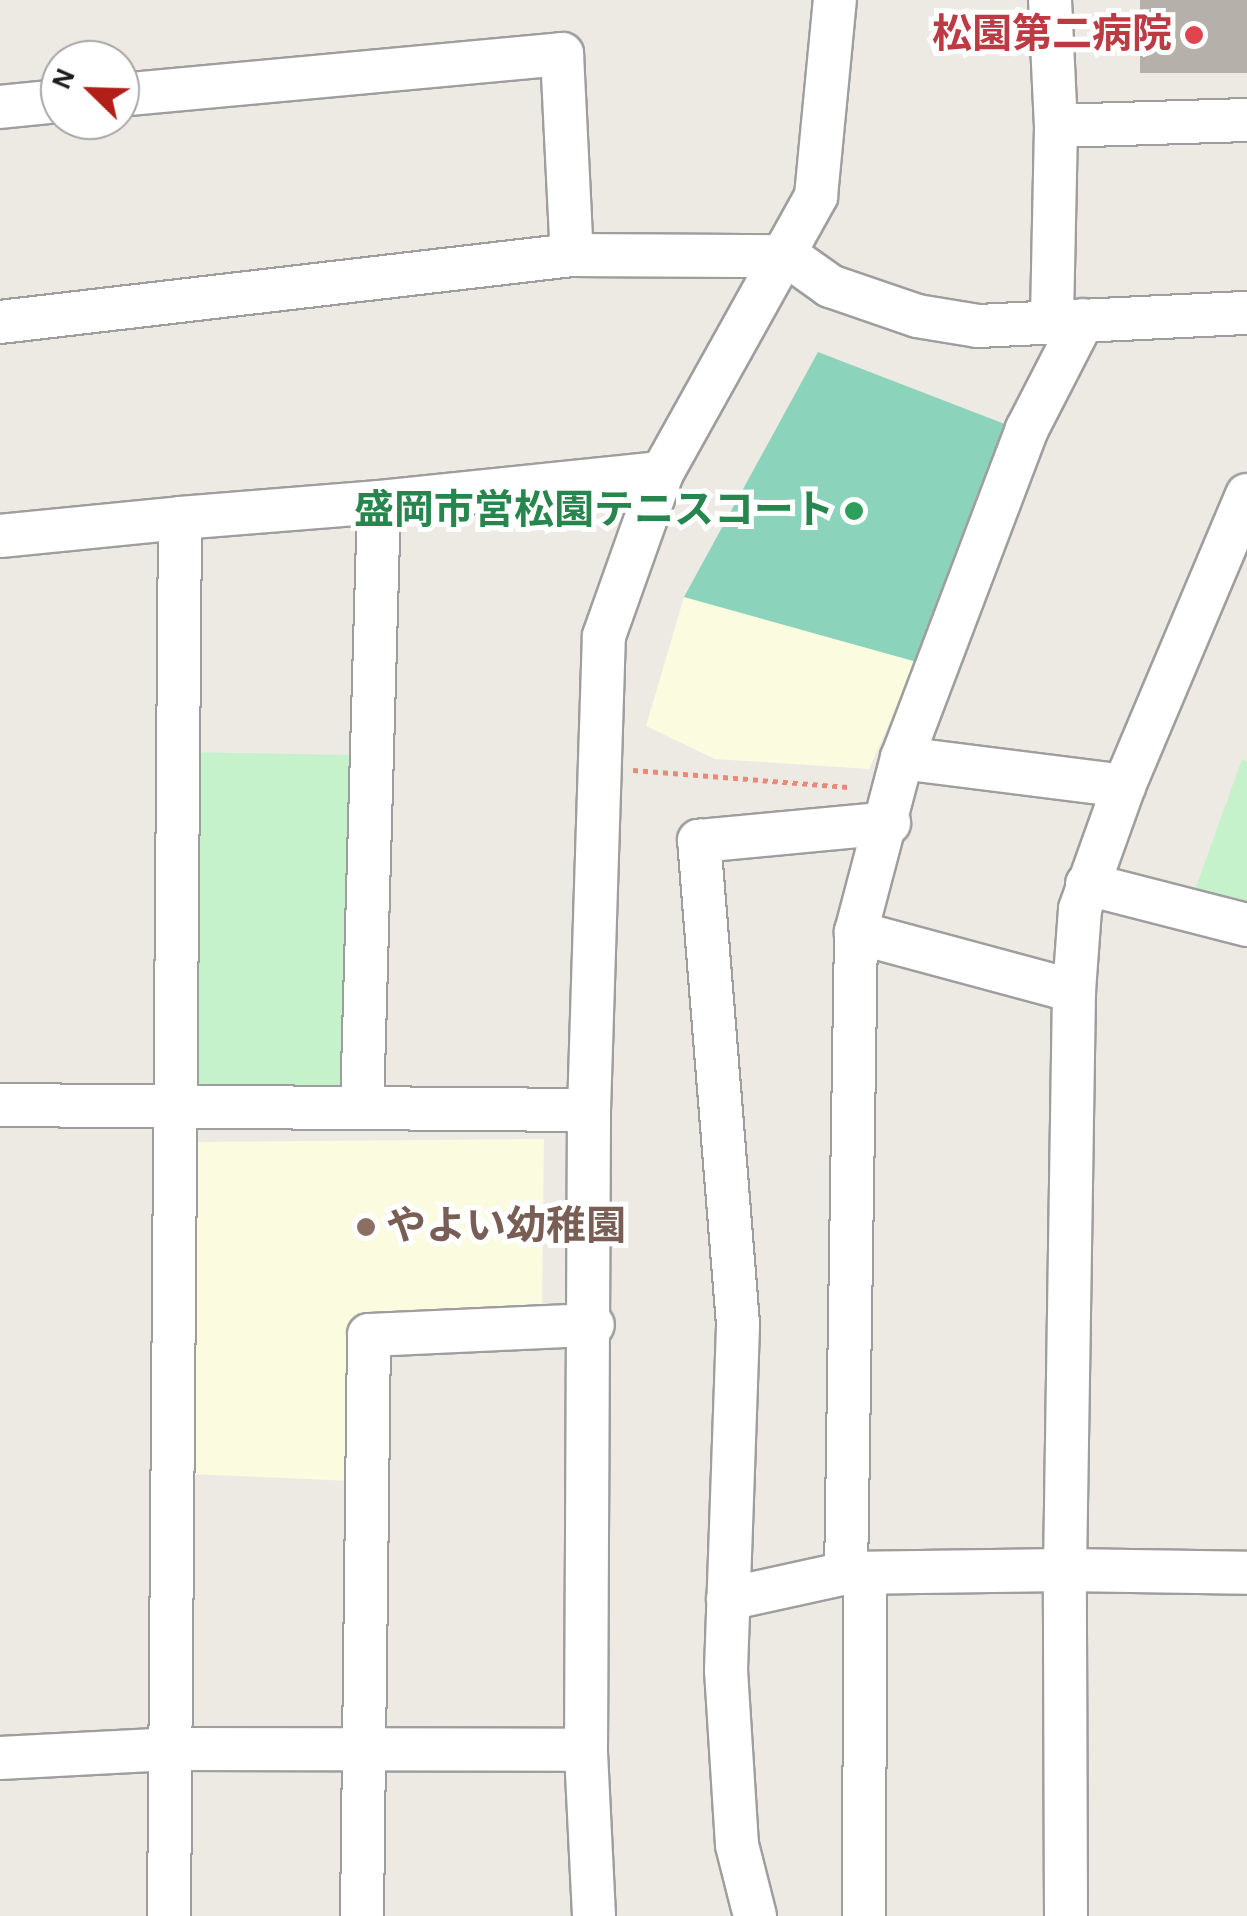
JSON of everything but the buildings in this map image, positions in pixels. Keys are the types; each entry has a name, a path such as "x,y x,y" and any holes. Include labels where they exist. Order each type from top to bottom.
{"street":[{"path":"594,1916 586,1750 593,1325 588,1110 605,768 604,636 662,473 788,256 816,196 834,0"},
{"path":"864,1916 856,1574 856,932 896,790 1068,319 1050,0"},
{"path":"140,93 562,54 572,255"},
{"path":"0,106 40,103"},
{"path":"1056,126 1247,120"},
{"path":"0,322 572,255 788,256 830,286 917,316 978,326 1247,313"},
{"path":"0,536 662,473"},
{"path":"1066,1916 1065,1570 1074,991 1087,884 1124,786 1247,495"},
{"path":"362,1107 379,502"},
{"path":"169,1916 170,1106 180,518"},
{"path":"755,1916 737,1845 728,1599 738,1324 700,841 896,790 1124,786"},
{"path":"1087,884 1247,925"},
{"path":"856,932 1074,991"},
{"path":"0,1105 588,1110"},
{"path":"362,1916 369,1334 593,1325"},
{"path":"728,1599 856,1574 1065,1570 1247,1573"},
{"path":"0,1758 170,1749 363,1754 586,1750"}],"path":[{"path":"605,768 896,790"}],"shaded area":[{"path":"684,597 917,662 869,769 715,759 646,726"},
{"name":"やよい幼稚園","path":"544,1139 542,1312 359,1317 352,1481 190,1474 189,1142"}],"green space":[{"name":"盛岡市営松園テニスコート","path":"818,352 1010,426 917,662 684,597"},
{"path":"195,752 353,755 347,1087 189,1084"},
{"path":"1242,759 1247,761 1247,908 1192,898"}],"place":[{"name":"松園第二病院","path":"1194,35"},
{"name":"盛岡市営松園テニスコート","path":"854,511"},
{"name":"やよい幼稚園","path":"366,1227"}]}
